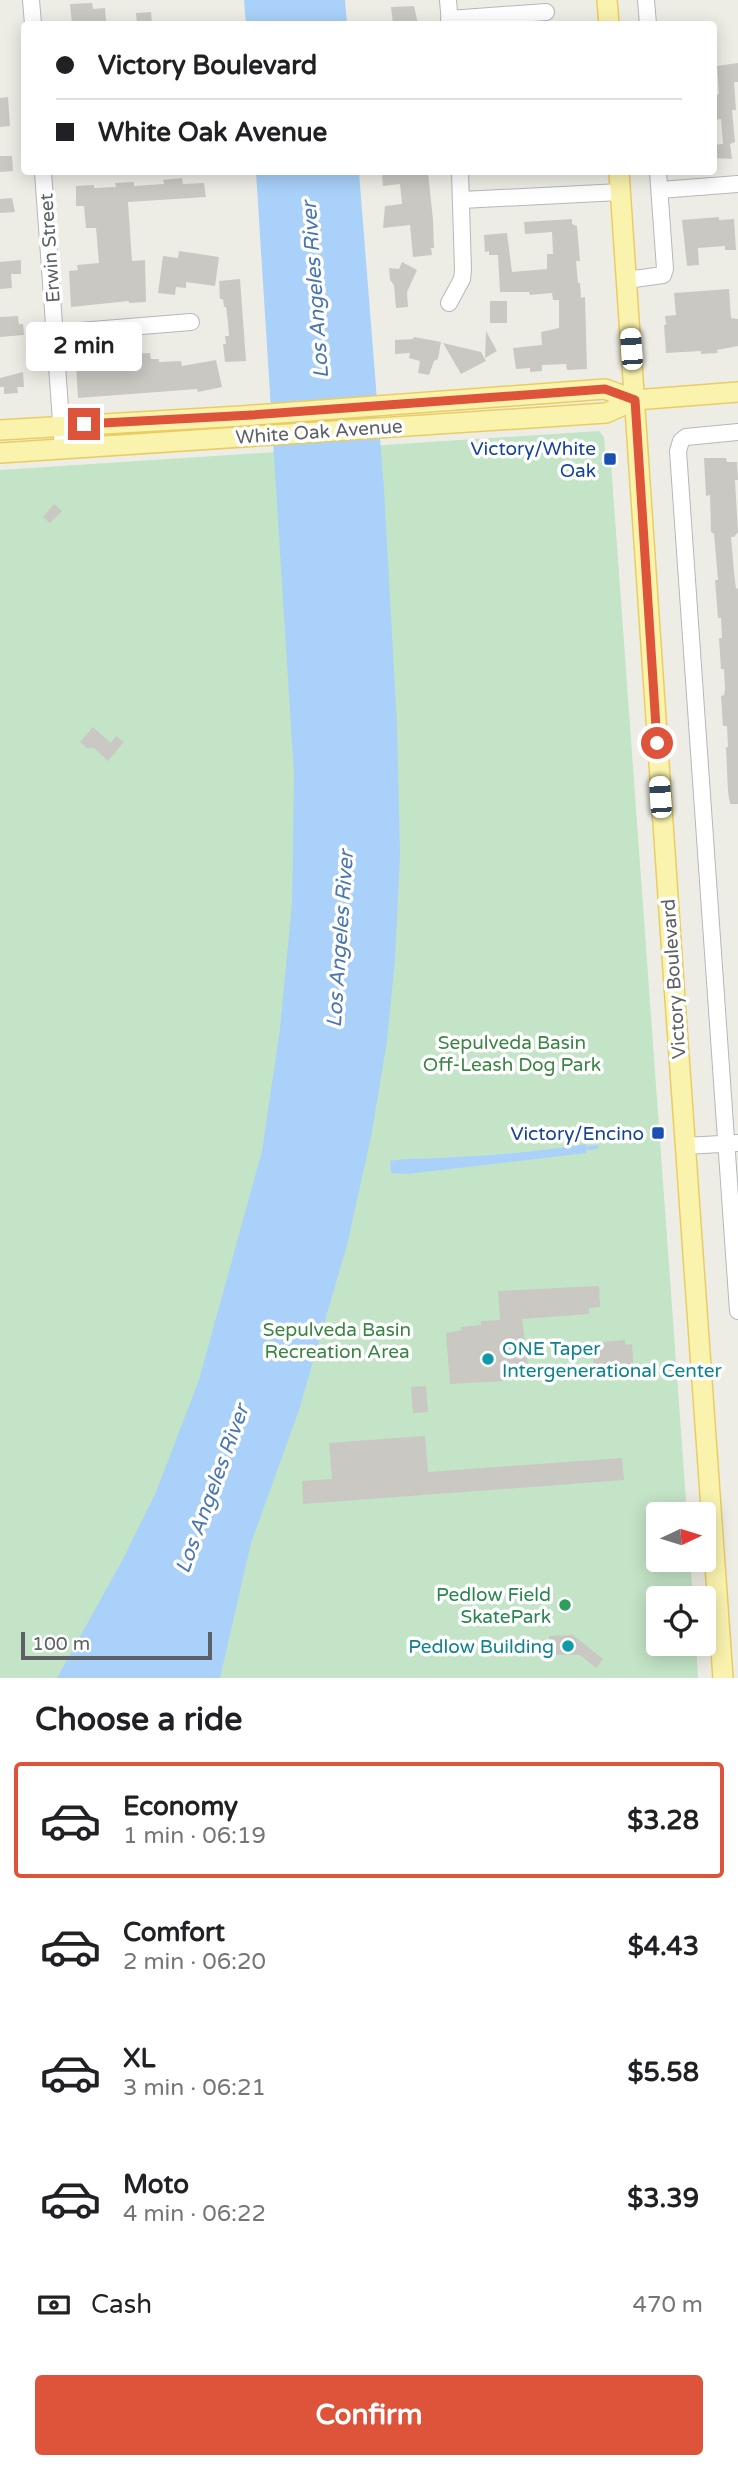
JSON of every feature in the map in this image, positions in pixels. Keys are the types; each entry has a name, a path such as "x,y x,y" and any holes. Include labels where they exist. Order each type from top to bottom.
{"main road":[{"path":"607,0 609,21"},
{"name":"Victory Boulevard","path":"619,175 723,1678"},
{"name":"White Oak Avenue","path":"0,430 605,389 635,400"},
{"name":"White Oak Avenue","path":"0,453 606,413 635,400 738,392"}],"street":[{"path":"31,0 33,21"},
{"path":"448,0 450,21"},
{"path":"646,0 648,21"},
{"path":"460,21 546,12"},
{"name":"Erwin Street","path":"43,175 63,449"},
{"path":"449,303 462,279 460,175"},
{"path":"626,280 663,275 665,269 658,175"},
{"path":"660,190 738,184"},
{"path":"462,201 620,191"},
{"path":"55,333 191,323"},
{"path":"738,432 692,436 681,440 678,451 732,1143 738,1311"},
{"path":"686,1146 732,1143"}],"green space":[{"name":"Sepulveda Basin Recreation Area","path":"599,431 604,437 606,462 611,463 686,1502 646,1502 646,1572 691,1572 692,1586 646,1586 646,1656 697,1656 698,1678 0,1678 0,470"}],"water":[{"path":"244,0 345,0 347,21 246,21"},
{"name":"Los Angeles River","path":"256,175 359,175 384,489 397,726 400,854 395,959 387,1041 371,1137 347,1245 299,1410 251,1543 220,1678 57,1678 123,1559 156,1492 199,1380 262,1151 280,1029 292,903 294,774"},
{"path":"586,1144 586,1153 407,1174 391,1173 390,1161 396,1160 513,1153"}],"building":[{"path":"92,3 93,9 105,8 106,21 72,21 70,4"},
{"path":"414,6 417,21 393,21 391,7"},
{"path":"151,12 152,21 137,21 136,13"},
{"path":"738,63 738,82 734,82 736,110 732,110 735,142 730,144 732,159 717,158 717,145 723,144 721,119 717,120 717,66"},
{"path":"8,97 10,126 0,127 0,98"},
{"path":"0,156 12,156 13,171 0,172"},
{"path":"382,175 428,175 433,220 432,255 413,257 410,225 383,228 385,206 402,204 400,184 383,186"},
{"path":"182,178 183,184 204,183 206,197 128,202 132,261 145,260 146,302 129,301 71,307 69,271 78,270 77,265 99,263 96,228 86,228 84,206 76,206 76,186 116,187 115,183 134,182 134,186 164,184 163,180"},
{"path":"12,198 15,212 0,213 0,199"},
{"path":"719,217 719,220 734,219 736,250 725,250 725,246 698,248 699,265 687,266 682,220"},
{"path":"572,219 572,224 577,226 580,261 576,261 578,283 581,298 585,297 587,369 567,370 566,364 542,365 542,371 516,369 513,348 542,345 541,332 559,328 559,300 553,300 552,293 530,295 529,292 500,292 498,255 485,252 484,235 507,233 512,272 547,269 547,254 553,254 552,232 525,234 524,222"},
{"path":"179,251 219,257 215,286 186,282 186,288 176,287 175,295 158,293 163,256 178,258"},
{"path":"21,260 21,274 11,274 12,288 0,289 0,262"},
{"path":"402,262 417,270 407,292 408,307 396,308 389,268 399,269"},
{"path":"240,279 246,361 225,362 223,344 226,344 225,336 229,336 226,307 223,299 220,299 219,281"},
{"path":"729,289 731,318 738,319 738,346 717,350 718,353 666,353 665,316 676,315 674,293"},
{"path":"490,301 507,301 507,323 490,323"},
{"path":"18,316 19,324 23,324 24,335 0,337 0,317"},
{"path":"486,331 497,351 485,358"},
{"path":"414,337 441,342 438,359 434,361 429,375 418,373 420,361 409,358 410,353 395,354 395,340"},
{"path":"443,343 481,352 486,361 461,374"},
{"path":"150,353 151,359 159,359 159,362 181,361 182,366 216,360 222,387 198,392 197,389 78,398 76,365 84,364 83,358"},
{"path":"23,372 24,387 17,387 18,393 4,394 4,387 0,387 0,378"},
{"path":"704,458 726,458 727,462 737,462 738,480 735,480 738,532 731,537 736,589 738,588 738,804 730,804 728,792 727,726 723,726 721,696 724,695 725,689 719,638 722,638 721,618 718,618 714,534 711,532 710,495 706,496"},
{"path":"54,504 62,511 50,523 43,517"},
{"path":"93,727 111,743 116,736 124,742 108,761 95,749 88,749 80,742"},
{"name":"ONE Taper Intergenerational Center","path":"599,1286 600,1307 589,1308 589,1314 522,1319 529,1375 506,1376 507,1381 450,1384 446,1333 462,1330 461,1327 481,1325 481,1321 500,1320 498,1291"},
{"path":"625,1340 625,1345 632,1344 634,1376 595,1380 592,1343"},
{"path":"426,1386 428,1412 413,1413 411,1387"},
{"path":"425,1436 428,1472 622,1458 624,1480 303,1504 302,1481 332,1479 329,1443"},
{"name":"Pedlow Building","path":"573,1635 603,1659 596,1668 580,1655 551,1655 549,1636"}],"waterway":[{"path":"581,1149 597,1147"}],"place":[{"name":"Victory/White Oak","path":"610,459"},
{"name":"Victory/Encino","path":"658,1133"},
{"name":"ONE Taper Intergenerational Center","path":"488,1359"},
{"name":"Pedlow Field SkatePark","path":"565,1605"},
{"name":"Pedlow Building","path":"568,1646"}],"route":[{"path":"84,424 252,415 605,389 635,400 657,743"}],"park label":[{"name":"Sepulveda Basin Off-Leash Dog Park","path":"512,1053"}]}
